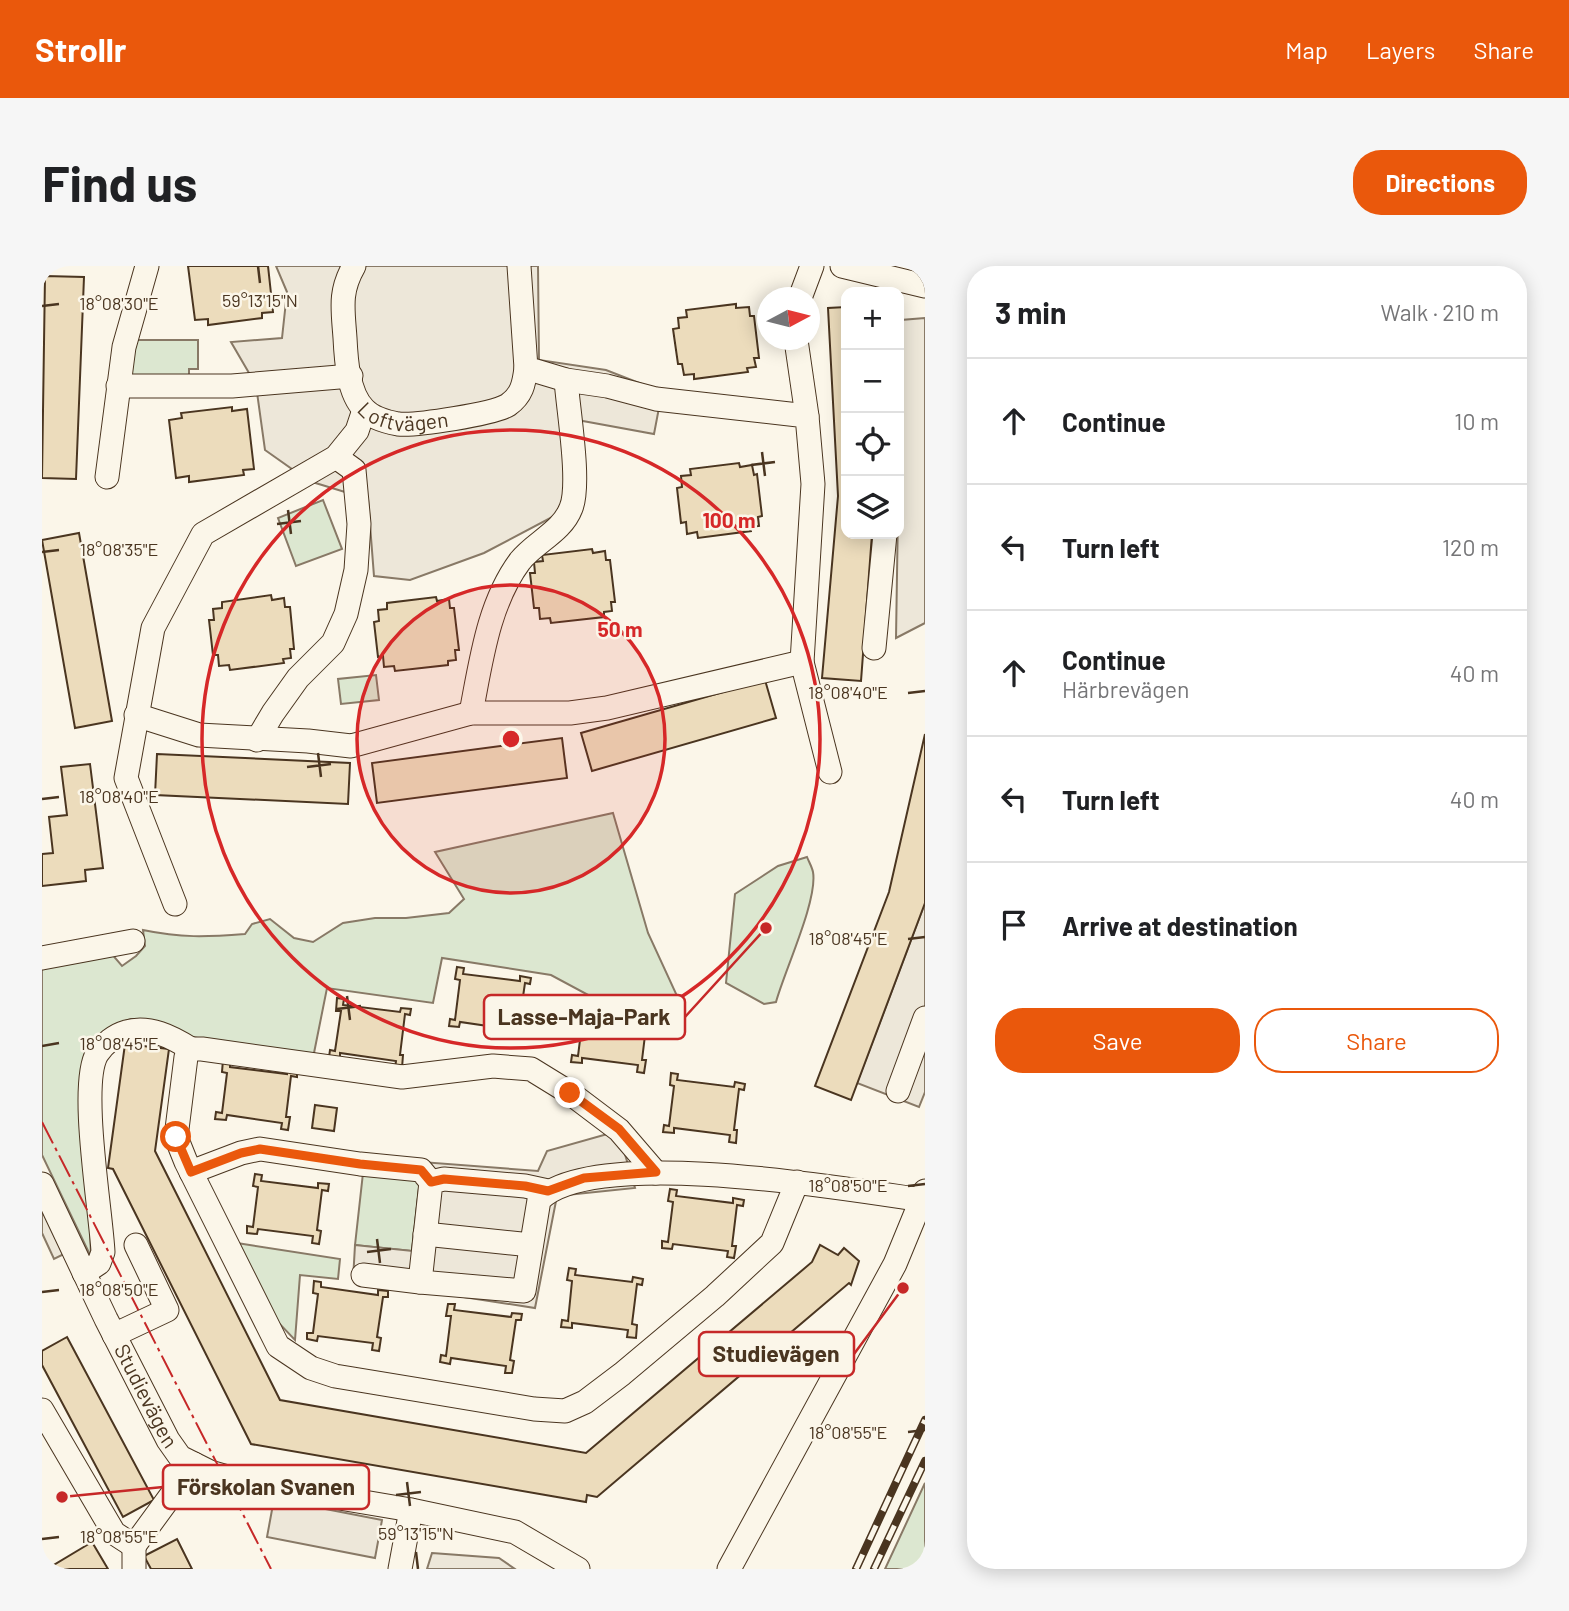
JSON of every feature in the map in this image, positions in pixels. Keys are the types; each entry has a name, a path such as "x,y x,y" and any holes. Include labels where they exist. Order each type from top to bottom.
{"street":[{"path":"107,477 124,347 147,266"},
{"name":"Loftvägen","path":"355,266 345,282 342,302 346,355 356,398 364,410 379,419 399,424 482,415 506,405 518,396 523,389 526,368 519,266"},
{"path":"804,287 811,266"},
{"path":"842,266 898,286 925,286"},
{"path":"797,350 813,484 802,662 830,772"},
{"path":"526,368 566,380 607,386 656,399 807,416"},
{"path":"118,386 232,386 351,376"},
{"path":"471,713 486,636 509,579 522,559 562,523 572,507 575,486 566,380"},
{"path":"175,904 126,778 153,628 203,534 335,457 357,431 364,410"},
{"path":"257,740 298,678 333,643 346,614 356,570 359,524 354,470 335,457"},
{"path":"874,648 885,539"},
{"path":"136,715 199,735 351,746 471,713 570,713 607,708 802,662"},
{"path":"42,958 133,942"},
{"path":"898,1091 925,1018"},
{"path":"84,1273 99,1263 103,1252 91,1125 92,1073 97,1055 116,1035 138,1028 173,1037 191,1049 402,1077 493,1066 531,1069 570,1093 619,1129 656,1172"},
{"path":"191,1049 186,1058 176,1137 191,1172 278,1346 311,1368 335,1376 534,1409 565,1411 585,1402 622,1374 715,1296 772,1243 797,1182"},
{"path":"191,1172 241,1153 260,1149 421,1170 431,1182 419,1282"},
{"path":"363,1275 524,1291 539,1200 548,1191 584,1178 656,1172 767,1178 923,1195 895,1264 729,1569"},
{"path":"431,1182 444,1179 525,1186 548,1191"},
{"name":"Studievägen","path":"42,1184 114,1335 180,1457 245,1482 411,1510 515,1532 578,1569"},
{"path":"425,1234 531,1245"},
{"path":"114,1335 167,1310 136,1245"},
{"path":"42,1410 133,1563 194,1464"},
{"path":"400,1569 411,1510"}],"green space":[{"path":"132,340 198,340 198,369 189,369 189,378 132,379"},
{"path":"323,500 342,549 296,566 278,518"},
{"path":"376,675 379,700 341,704 338,679"},
{"path":"613,813 648,933 678,998 659,1003 590,996 551,975 442,958 433,1003 327,988 313,1058 192,1037 143,1019 131,1019 116,1024 104,1033 88,1173 91,1257 42,1155 42,967 111,953 122,966 145,946 143,930 194,936 245,934 252,924 270,919 294,938 313,942 343,923 449,913 464,899 435,852"},
{"path":"807,857 813,872 813,884 806,918 776,1002 764,1004 726,983 735,894 778,866"},
{"path":"363,1173 420,1179 412,1251 355,1245"},
{"path":"237,1243 340,1259 338,1279 300,1275 295,1340 273,1317"},
{"path":"925,1483 925,1569 885,1569"}],"shaded area":[{"path":"276,266 538,266 539,360 606,370 662,392 654,434 561,417 568,487 558,514 484,553 410,580 374,576 368,499 309,481 265,450 256,385 231,342 282,338 287,292"},
{"path":"925,318 925,623 896,638 898,539 904,539 904,320"},
{"path":"925,903 925,1092 919,1107 857,1083"},
{"path":"618,1131 635,1188 557,1196 535,1308 353,1280 355,1245 412,1251 422,1162 538,1171 547,1151"},
{"path":"42,1203 66,1253 54,1259 42,1233"},
{"path":"274,1499 382,1520 375,1558 267,1537"},
{"path":"432,1553 499,1558 515,1569 427,1569"}],"building":[{"path":"188,266 268,266 273,312 262,313 262,318 208,325 208,319 195,320"},
{"path":"45,276 84,277 76,479 42,478"},
{"path":"736,304 736,308 749,307 750,316 754,316 759,358 754,358 756,367 747,368 748,372 694,379 694,374 684,375 682,364 678,364 673,329 679,328 678,318 687,317 686,310"},
{"path":"841,307 841,539 872,539 861,681 822,678 838,496 828,308"},
{"path":"232,407 232,411 247,409 254,469 243,470 244,475 189,482 189,476 176,478 169,420 182,418 181,413"},
{"path":"739,463 740,467 752,465 754,475 757,474 762,516 758,517 759,526 751,527 751,531 698,538 697,532 687,534 686,522 681,523 677,488 682,487 681,476 691,475 690,469"},
{"path":"79,533 112,721 75,728 42,540"},
{"path":"592,549 593,553 605,551 606,560 610,560 615,602 611,602 612,611 604,612 604,617 551,623 550,618 540,619 539,608 534,608 530,573 535,573 534,562 543,561 542,555"},
{"path":"271,595 272,600 284,598 285,607 290,607 294,649 290,649 291,658 283,659 284,663 230,670 229,665 219,666 218,655 213,655 209,620 214,620 213,609 222,608 222,602"},
{"path":"436,597 437,601 449,599 450,608 454,608 459,650 455,650 456,660 448,661 448,665 395,671 394,666 384,667 383,656 378,657 374,622 379,621 378,610 387,609 387,603"},
{"path":"765,680 776,718 592,771 581,733"},
{"path":"925,734 925,903 851,1100 815,1086 889,892"},
{"path":"562,738 567,778 377,803 372,763"},
{"path":"157,754 350,763 348,804 155,795"},
{"path":"90,764 103,868 85,870 86,881 42,886 42,854 53,853 49,817 67,815 61,767"},
{"path":"457,967 464,968 463,974 520,981 520,976 531,978 530,984 525,983 519,1024 523,1024 521,1037 515,1036 515,1030 460,1022 459,1027 449,1026 450,1019 455,1020 460,980 455,979"},
{"path":"337,998 344,999 343,1005 400,1012 401,1008 411,1009 410,1015 405,1014 400,1055 403,1055 402,1068 395,1068 396,1061 340,1053 340,1058 329,1057 330,1050 335,1051 341,1011 336,1011"},
{"path":"579,1003 586,1004 585,1009 642,1017 643,1012 653,1013 653,1020 647,1019 642,1060 646,1060 644,1073 637,1072 638,1065 582,1058 582,1063 571,1062 572,1055 578,1056 583,1016 578,1015"},
{"path":"125,1044 169,1049 155,1151 280,1400 586,1453 812,1262 820,1245 838,1255 844,1248 859,1261 851,1285 849,1283 597,1497 587,1495 586,1502 251,1444 113,1169 108,1168"},
{"path":"223,1060 230,1061 230,1067 287,1074 287,1070 297,1071 297,1077 291,1076 286,1117 290,1117 288,1130 281,1129 282,1123 227,1115 226,1120 215,1119 216,1112 222,1113 227,1073 222,1072"},
{"path":"671,1073 678,1074 677,1080 734,1087 735,1082 745,1084 744,1090 739,1089 734,1130 737,1130 736,1143 729,1142 730,1135 674,1128 674,1133 663,1132 664,1125 669,1126 674,1086 670,1085"},
{"path":"315,1105 337,1108 334,1131 312,1128"},
{"path":"255,1174 262,1175 261,1181 318,1188 318,1183 329,1184 328,1191 322,1190 317,1230 321,1231 319,1244 312,1243 313,1236 258,1229 257,1234 247,1233 247,1226 253,1227 258,1187 253,1186"},
{"path":"670,1189 677,1190 676,1196 733,1203 733,1198 744,1200 743,1206 737,1205 732,1246 736,1246 734,1258 727,1257 728,1251 673,1244 672,1249 662,1248 662,1241 668,1242 673,1202 668,1201"},
{"path":"569,1268 576,1269 575,1275 632,1282 633,1277 643,1279 642,1285 637,1284 632,1324 637,1325 636,1338 627,1337 628,1330 572,1323 572,1328 561,1327 562,1320 568,1321 572,1281 567,1280"},
{"path":"314,1281 321,1282 321,1287 378,1295 378,1290 388,1291 388,1297 383,1297 377,1337 381,1338 379,1351 372,1350 373,1343 318,1336 317,1341 307,1339 307,1333 313,1333 318,1294 313,1293"},
{"path":"448,1304 455,1304 454,1310 511,1317 512,1313 522,1314 521,1320 516,1320 510,1360 514,1361 512,1373 505,1373 506,1366 451,1358 450,1364 440,1362 441,1355 446,1356 451,1316 446,1316"},
{"path":"67,1337 154,1500 123,1517 42,1365 42,1351"},
{"path":"177,1539 192,1569 151,1569 144,1556"},
{"path":"92,1542 108,1569 47,1569"}],"railway":[{"path":"856,1569 925,1420"},
{"path":"874,1569 925,1461"}],"power":[{"path":"42,1122 271,1569"}],"place":[{"name":"Lasse-Maja-Park","path":"766,928"},
{"name":"Studievägen","path":"903,1288"},
{"name":"Förskolan Svanen","path":"62,1497"}],"route":[{"path":"176,1137 191,1172 241,1153 260,1149 421,1170 431,1182 444,1179 525,1186 548,1191 584,1178 656,1172 619,1129 570,1093"}]}
